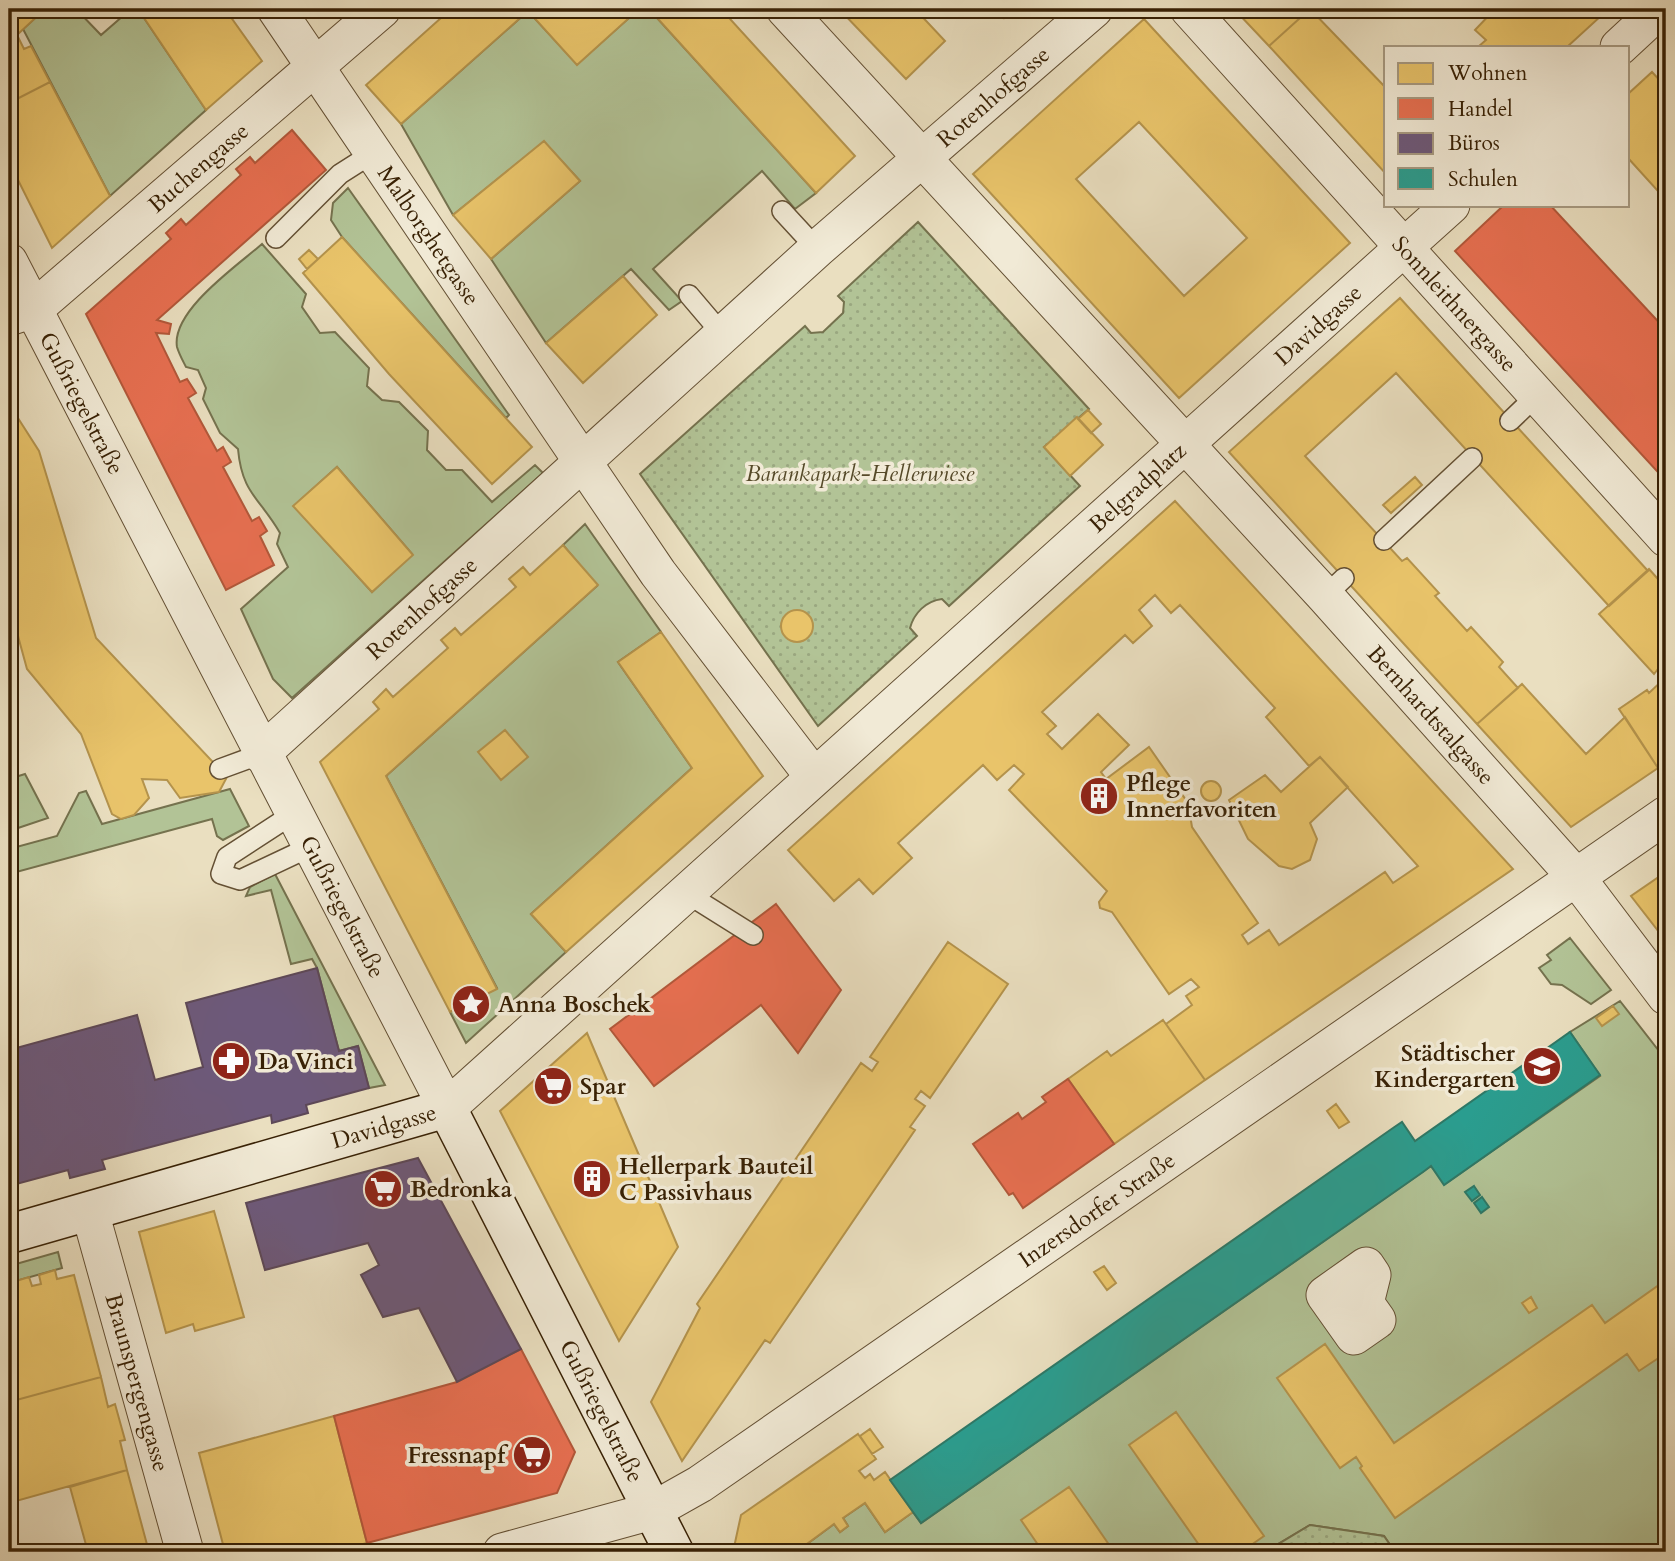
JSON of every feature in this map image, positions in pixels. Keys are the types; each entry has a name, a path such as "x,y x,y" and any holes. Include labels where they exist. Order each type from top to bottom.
{"street":[{"name":"Malborghetgasse","path":"276,9 582,462"},
{"name":"Buchengasse","path":"21,313 382,9"},
{"path":"785,9 921,158 582,462 658,573 814,778"},
{"name":"Rotenhofgasse","path":"921,158 1094,9"},
{"name":"Sonnleithnergasse","path":"1189,9 1666,538"},
{"path":"1620,46 1659,13"},
{"name":"Belgradplatz","path":"814,778 1185,445 921,158"},
{"name":"Davidgasse","path":"1185,445 1450,206"},
{"name":"Gußriegelstraße","path":"9,262 21,313 293,814 674,1552"},
{"name":"Bernhardtstalgasse","path":"1185,445 1334,587 1576,877 1666,996"},
{"name":"Rotenhofgasse","path":"261,754 582,462"},
{"name":"Davidgasse","path":"9,1234 447,1108 814,778"},
{"name":"Inzersdorfer Straße","path":"502,1552 652,1511 700,1484 1666,815"},
{"name":"Braunspergengasse","path":"90,1212 185,1552"}],"lane":[{"path":"276,237 340,174 373,153"},
{"path":"782,211 817,249"},
{"path":"689,295 723,335"},
{"path":"1510,421 1536,396"},
{"path":"1384,540 1472,458"},
{"path":"220,769 261,754"},
{"path":"293,814 227,857 220,874 240,880 310,847"},
{"path":"686,893 753,935"}],"green space":[{"path":"45,9 76,9 101,35 131,9 138,9 206,110 110,196 23,29"},
{"path":"639,9 649,9 816,193 795,209 762,171 653,269 682,301 669,310 631,269 546,343 491,259 580,181 544,142 453,215 401,124 528,11 577,64"},
{"path":"348,188 509,415 506,418 342,237 331,220 333,203"},
{"name":"Barankapark-Hellerwiese","path":"918,222 1089,409 1044,447 1080,486 949,606 942,599 931,602 922,609 914,617 910,628 917,636 818,726 640,474 805,326 811,333 823,332 843,313 844,302 838,296"},
{"path":"262,244 306,294 302,307 320,333 335,332 369,368 367,386 382,400 399,402 428,431 427,450 446,470 462,470 492,502 535,465 543,473 292,698 273,679 241,609 288,567 277,544 280,533 243,476 238,449 220,433 203,399 206,388 198,370 186,367 177,347 178,333 195,304 223,276","holes":["337,467 412,554 372,592 294,506"]},
{"path":"585,524 661,632 618,662 692,768 531,914 566,952 466,1043 450,1012 497,988 386,776 597,586 563,545"},
{"path":"25,774 48,818 9,831 9,779"},
{"path":"230,789 249,826 223,840 217,836 212,819 9,874 9,849 57,836 79,793 86,791 102,824"},
{"path":"275,874 385,1085 369,1088 358,1046 339,1051 317,968 312,959 291,964 271,890 246,896 250,887"},
{"path":"1570,938 1611,990 1591,1004 1562,985 1551,984 1539,968 1551,960 1547,955"},
{"path":"1620,1001 1666,1060 1666,1552 1395,1552 1384,1536 1310,1525 1265,1552 804,1552 807,1544 834,1524 840,1532 848,1526 843,1518 865,1503 885,1532 913,1512 921,1523 1431,1166 1445,1184 1600,1076 1570,1032"},
{"path":"58,1252 62,1268 9,1283 9,1266"},
{"path":"1310,1525 1384,1536 1395,1552 1265,1552"}],"building: Wohnen":[{"path":"9,9 45,9 17,35 24,49 31,46 50,82 9,103"},
{"path":"138,9 225,9 262,61 206,110"},
{"path":"451,9 545,9 552,17 561,9 639,9 577,65 528,11 401,124 366,85"},
{"path":"649,9 721,9 855,156 816,193"},
{"path":"839,9 915,9 945,41 906,79"},
{"path":"996,9 1015,9 1004,18"},
{"path":"1234,9 1310,9 1269,46"},
{"path":"1310,9 1384,86 1384,172 1269,46"},
{"path":"1495,9 1596,9 1602,15 1568,46 1479,46 1486,40 1475,30"},
{"path":"1144,19 1350,243 1179,398 973,174","holes":["1139,122 1247,238 1184,296 1076,179"]},
{"path":"1652,72 1666,87 1666,200 1630,160 1630,92"},
{"path":"50,82 110,196 52,248 9,162 9,103"},
{"path":"544,141 580,181 491,259 453,215"},
{"path":"342,237 532,447 492,484 389,374 303,273"},
{"path":"309,250 318,259 307,269 299,259"},
{"path":"623,276 657,315 583,383 546,343"},
{"path":"1400,298 1648,571 1609,606 1396,373 1305,456 1402,561 1407,558 1439,593 1435,596 1467,631 1471,627 1503,662 1499,667 1518,688 1477,724 1229,452"},
{"path":"9,404 39,451 96,638 227,777 219,792 180,798 167,780 142,779 149,798 134,815 121,819 112,814 81,734 27,669 9,603"},
{"path":"1088,410 1101,424 1091,433 1078,419"},
{"path":"1077,417 1103,445 1070,476 1044,447"},
{"path":"337,467 413,555 372,592 293,506"},
{"path":"1415,477 1422,485 1391,513 1383,505"},
{"name":"Pflege Innerfavoriten","path":"1175,501 1513,869 1205,1080 1166,1024 1192,1005 1186,996 1199,987 1191,979 1169,994 1112,912 1100,908 1099,902 1107,891 1009,790 1024,774 1014,765 997,780 983,765 898,843 912,858 873,894 859,879 834,901 788,850","holes":["1155,595 1171,613 1180,605 1275,708 1266,717 1309,766 1320,757 1418,866 1393,883 1385,872 1279,945 1269,930 1248,944 1242,935 1258,923 1192,827 1188,803 1149,747 1106,779 1101,772 1129,745 1098,714 1062,749 1047,734 1056,726 1042,712 1125,635 1133,643 1152,626 1139,610"]},
{"path":"563,545 598,585 386,776 497,989 450,1012 320,762 379,709 373,702 386,689 393,697 448,648 441,640 455,628 461,635 516,587 509,579 523,567 530,575"},
{"path":"1649,569 1666,588 1666,677 1658,669 1654,674 1599,614"},
{"path":"797,610 808,615 813,626 808,637 797,642 786,637 781,626 786,615"},
{"path":"661,632 763,776 566,952 531,914 692,768 618,662"},
{"path":"1666,677 1666,762 1658,768 1619,709 1647,690 1649,693"},
{"path":"1522,684 1586,754 1625,717 1658,768 1571,827 1477,724"},
{"path":"505,730 528,757 501,780 478,752"},
{"path":"1320,757 1348,787 1310,823 1317,839 1310,860 1292,869 1279,866 1248,839 1229,800 1265,775 1281,792"},
{"path":"1211,781 1218,784 1221,791 1218,798 1211,801 1204,798 1201,791 1204,784"},
{"path":"1666,872 1666,941 1631,896"},
{"path":"948,942 1008,984 930,1098 921,1091 915,1099 925,1106 910,1127 915,1130 770,1343 765,1340 682,1461 651,1402 700,1308 697,1304 861,1063 872,1071 878,1062 870,1057"},
{"path":"1613,1006 1619,1014 1602,1026 1596,1018"},
{"path":"1163,1020 1205,1080 1114,1144 1068,1079 1107,1051 1111,1056"},
{"name":"Hellerpark Bauteil C Passivhaus","path":"587,1033 678,1247 619,1341 500,1111"},
{"path":"1336,1104 1349,1122 1339,1128 1327,1111"},
{"path":"214,1211 244,1317 195,1331 193,1324 166,1333 139,1232"},
{"path":"1104,1266 1116,1283 1107,1290 1094,1272"},
{"path":"55,1270 57,1279 74,1275 101,1377 9,1402 9,1293 16,1291 13,1282 29,1277 32,1286 41,1284 39,1275"},
{"path":"1666,1280 1666,1353 1639,1371 1627,1354 1395,1518 1360,1468 1362,1466 1356,1457 1340,1468 1277,1378 1325,1344 1394,1443 1592,1305 1605,1323"},
{"path":"1531,1297 1537,1308 1529,1313 1522,1303"},
{"path":"101,1377 108,1407 115,1404 125,1440 120,1441 127,1470 9,1503 9,1402"},
{"path":"1176,1412 1264,1536 1241,1552 1204,1552 1129,1445"},
{"path":"334,1416 367,1543 331,1552 225,1552 199,1453"},
{"path":"870,1429 883,1447 872,1454 860,1436"},
{"path":"858,1434 876,1459 859,1471 865,1478 870,1474 874,1480 885,1472 913,1512 885,1532 865,1503 843,1518 848,1526 840,1532 834,1524 807,1544 804,1552 733,1552 741,1515"},
{"path":"127,1470 149,1552 88,1552 70,1487"},
{"path":"1069,1487 1114,1552 1043,1552 1021,1520"}],"building: Handel":[{"path":"292,130 326,170 157,320 171,324 169,334 156,333 180,382 187,379 196,393 188,398 217,451 223,447 231,462 223,467 252,521 259,517 267,531 260,536 274,565 226,590 86,314 171,239 166,233 181,219 186,225 241,175 236,169 250,157 255,163"},
{"path":"1503,206 1551,206 1666,330 1666,481 1455,251"},
{"path":"776,904 841,990 798,1053 761,1005 654,1086 610,1029"},
{"path":"1068,1079 1114,1144 1023,1208 1013,1193 1009,1195 973,1144 1018,1113 1022,1119 1046,1102 1042,1097"},
{"path":"521,1349 575,1452 557,1493 367,1543 334,1416 457,1382"}],"building: Büros":[{"path":"317,968 339,1051 358,1046 369,1088 306,1105 308,1113 272,1123 271,1115 102,1160 105,1169 70,1178 68,1170 9,1186 9,1050 137,1015 155,1080 203,1067 186,1003"},
{"path":"418,1158 521,1349 457,1382 419,1308 383,1317 361,1275 379,1265 368,1243 265,1270 246,1203"}],"building: Schulen":[{"path":"1570,1032 1600,1075 1444,1185 1431,1166 921,1523 890,1480 1402,1122 1415,1141"},
{"path":"1474,1186 1480,1195 1472,1201 1465,1192"},
{"path":"1482,1197 1489,1207 1481,1213 1474,1203"}],"place":[{"name":"Pflege Innerfavoriten","path":"1099,796"},
{"name":"Anna Boschek","path":"471,1004"},
{"name":"Da Vinci","path":"231,1061"},
{"name":"Städtischer Kindergarten","path":"1542,1066"},
{"name":"Spar","path":"553,1086"},
{"name":"Hellerpark Bauteil C Passivhaus","path":"592,1179"},
{"name":"Bedronka","path":"383,1189"},
{"name":"Fressnapf","path":"532,1455"}]}
